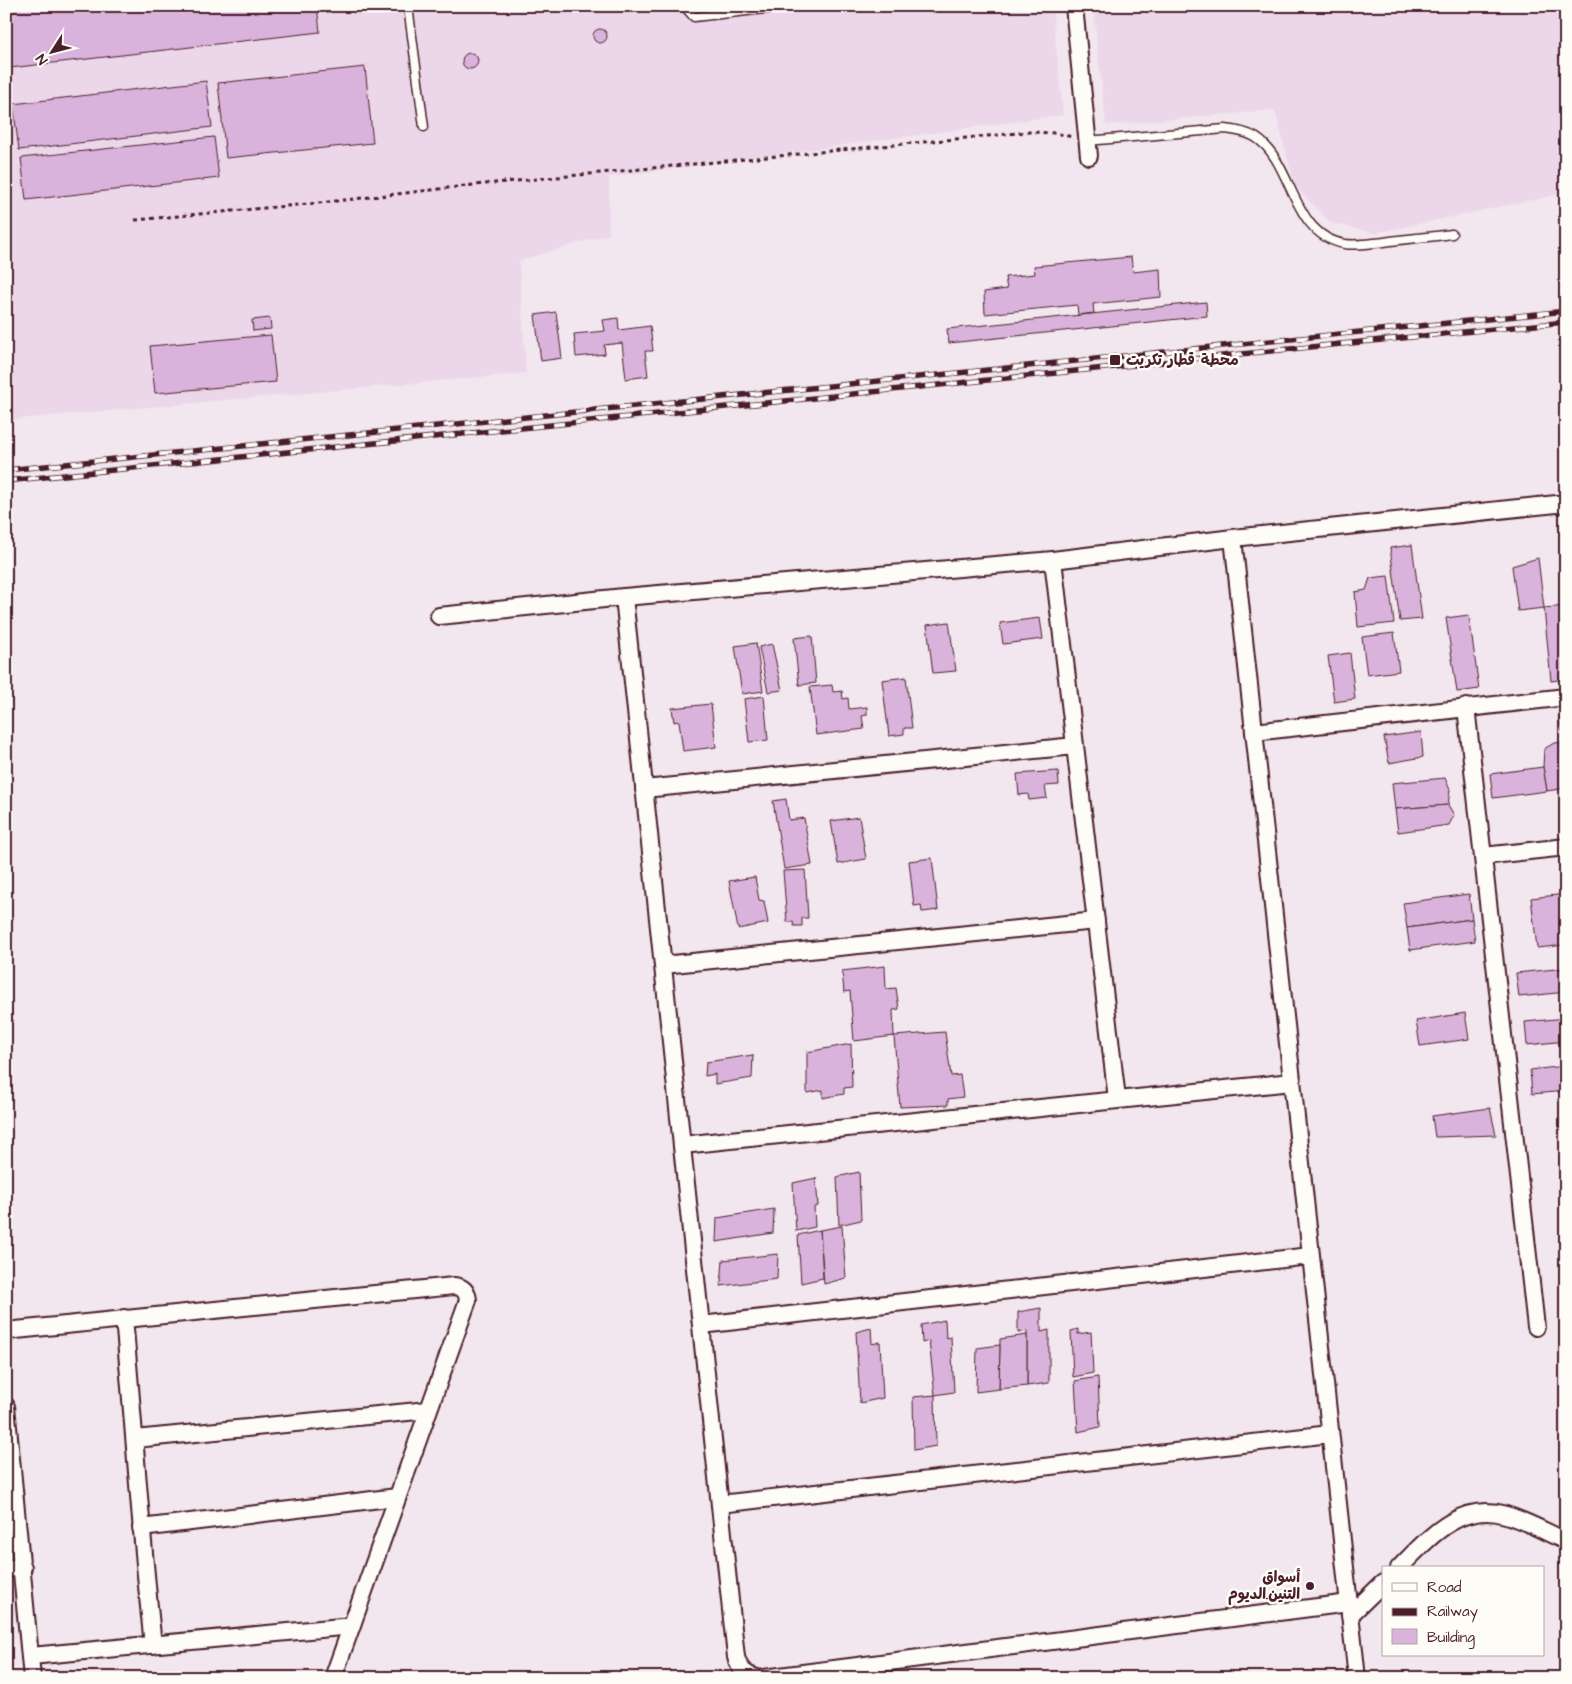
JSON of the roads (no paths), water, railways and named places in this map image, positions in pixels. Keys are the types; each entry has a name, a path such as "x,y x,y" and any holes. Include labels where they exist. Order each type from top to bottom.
{"street":[{"path":"1074,6 1088,149"},
{"path":"439,616 624,597 1053,560 1233,538 1566,503"},
{"path":"1233,538 1357,1678"},
{"path":"1053,560 1117,1099"},
{"path":"624,597 736,1657 740,1668 757,1678"},
{"path":"1254,732 1566,697"},
{"path":"1466,707 1536,1327"},
{"path":"644,789 1075,746"},
{"path":"1483,856 1566,847"},
{"path":"663,965 1096,921"},
{"path":"682,1145 1292,1082"},
{"path":"701,1324 1310,1256"},
{"path":"6,1331 124,1318 459,1287 464,1290 468,1300 333,1678"},
{"path":"124,1318 141,1528 153,1645"},
{"path":"6,1406 8,1451 23,1568 32,1678"},
{"path":"135,1439 428,1410"},
{"path":"720,1504 1330,1434"},
{"path":"141,1528 397,1497"},
{"path":"1401,1566 1436,1531 1453,1520 1470,1513 1488,1511 1506,1515 1566,1541"},
{"path":"6,1569 23,1568"},
{"path":"764,1678 1350,1609 1382,1584"},
{"path":"30,1656 352,1626"}],"lane":[{"path":"408,6 424,127"},
{"path":"684,6 694,17 784,7"},
{"path":"1088,149 1225,129 1238,131 1255,138 1270,151 1286,178 1299,208 1313,226 1328,238 1346,244 1373,243 1452,234"}],"railway":[{"path":"6,470 1566,311"},
{"path":"6,481 1566,322"}],"place":[{"name":"محطة قطار تكريت","path":"1115,360"},
{"name":"أسواق التنين.الديوم","path":"1310,1586"}]}
